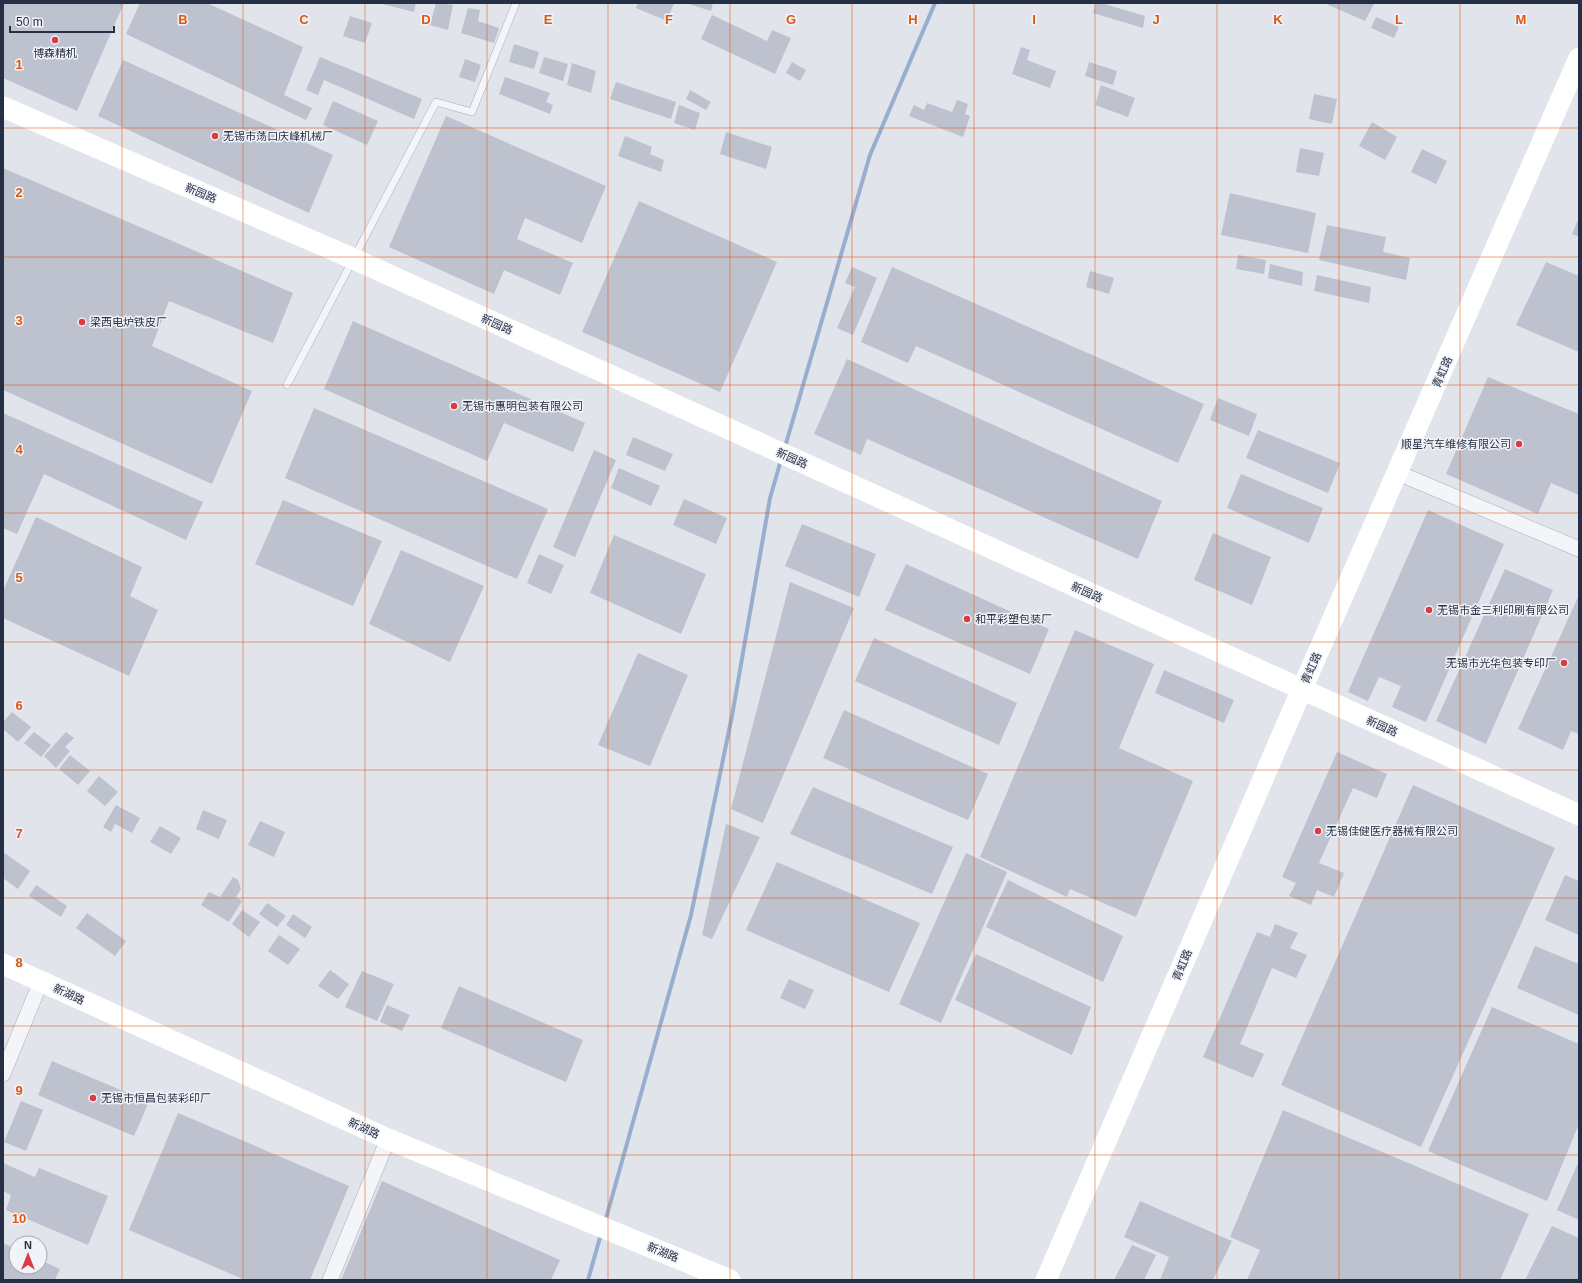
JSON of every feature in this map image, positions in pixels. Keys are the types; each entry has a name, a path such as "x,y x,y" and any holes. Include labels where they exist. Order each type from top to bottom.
{"street":[{"name":"青虹路","path":"1046,1280 1302,689 1579,58"},
{"name":"新园路","path":"3,107 354,259 1579,815"},
{"path":"1398,472 1579,549"},
{"name":"新湖路","path":"3,964 388,1139 730,1280"},
{"path":"3,1074 41,981"},
{"path":"330,1280 388,1139"}],"lane":[{"path":"287,385 436,102 472,112 516,3"}],"building":[{"name":"博森精机","path":"3,3 124,3 77,111 3,78"},
{"path":"140,3 207,3 303,47 284,95 312,108 306,120 126,34"},
{"path":"378,3 416,3 414,12"},
{"path":"436,3 453,5 448,30 430,25"},
{"path":"638,3 674,3 667,21 636,8"},
{"path":"686,3 713,3 711,11"},
{"path":"1096,3 1101,3 1145,16 1143,28 1093,13"},
{"path":"1324,3 1371,3 1374,4 1365,21"},
{"path":"468,8 480,10 478,21 499,28 494,43 461,33"},
{"path":"712,15 767,41 772,30 791,38 775,74 701,39"},
{"path":"350,16 372,23 365,43 343,36"},
{"path":"1376,17 1399,27 1394,38 1371,28"},
{"path":"514,44 539,52 534,69 509,62"},
{"path":"1021,47 1030,50 1027,60 1056,71 1050,88 1012,74"},
{"path":"320,57 422,99 414,119 324,80 318,95 306,90"},
{"path":"544,57 568,64 563,81 539,73"},
{"path":"465,59 481,65 475,82 459,77"},
{"name":"无锡市荡口庆峰机械厂","path":"123,60 333,155 309,213 98,116"},
{"path":"792,62 806,70 800,81 786,73"},
{"path":"1089,62 1117,71 1113,85 1085,76"},
{"path":"572,63 596,71 591,93 567,85"},
{"path":"505,77 550,93 546,102 553,105 550,114 499,94"},
{"path":"616,82 676,102 671,119 610,99"},
{"path":"1101,85 1135,98 1128,117 1095,105"},
{"path":"690,90 711,102 706,110 686,99"},
{"path":"1314,94 1337,99 1332,124 1309,119"},
{"path":"957,100 968,104 965,114 970,116 963,137 909,116 914,105 924,110 927,103 952,112"},
{"path":"333,101 378,121 367,145 323,125"},
{"path":"679,105 700,113 695,130 674,123"},
{"path":"446,116 606,186 582,243 525,218 517,239 573,263 560,295 504,270 494,294 389,247"},
{"path":"1372,122 1397,137 1385,160 1359,146"},
{"path":"726,132 772,147 766,169 720,154"},
{"path":"625,136 652,147 650,154 664,160 661,172 618,156"},
{"path":"1300,148 1324,153 1319,176 1296,172"},
{"path":"1422,149 1447,161 1436,184 1411,172"},
{"name":"梁西电炉铁皮厂","path":"3,168 293,293 273,343 169,301 152,346 252,391 212,484 3,390"},
{"path":"1230,193 1316,213 1308,253 1221,235"},
{"path":"639,201 777,262 720,392 582,332"},
{"path":"1579,217 1579,237 1572,234"},
{"path":"1327,225 1386,237 1383,252 1410,258 1406,280 1319,260"},
{"path":"1238,255 1266,260 1264,274 1236,269"},
{"path":"1546,262 1579,276 1579,352 1516,325"},
{"path":"1270,264 1303,272 1302,286 1268,278"},
{"path":"852,267 877,278 853,335 837,328 855,287 845,283"},
{"path":"892,267 1204,404 1178,463 916,346 908,363 861,342"},
{"path":"1090,271 1114,278 1109,294 1086,287"},
{"path":"1317,275 1371,287 1369,303 1314,291"},
{"name":"无锡市惠明包装有限公司","path":"353,321 585,423 573,452 504,423 487,461 324,389"},
{"path":"847,359 1162,501 1138,559 867,439 861,455 814,434"},
{"name":"顺星汽车维修有限公司","path":"1488,377 1579,414 1579,495 1551,483 1538,514 1446,474"},
{"path":"1218,398 1257,414 1249,436 1210,420"},
{"path":"314,408 548,509 517,579 285,478"},
{"path":"3,413 203,502 186,540 44,474 17,534 3,528"},
{"path":"1258,430 1340,463 1328,493 1246,458"},
{"path":"633,437 673,454 665,471 626,455"},
{"path":"594,450 616,460 575,557 553,547"},
{"path":"619,468 660,486 651,506 611,488"},
{"path":"1241,474 1323,508 1309,543 1227,508"},
{"path":"684,499 727,518 716,544 673,525"},
{"path":"283,500 382,541 353,606 255,564"},
{"name":"无锡市金三利印刷有限公司","path":"1428,510 1504,544 1426,722 1392,707 1401,686 1379,677 1368,701 1348,692"},
{"path":"36,517 142,567 130,596 158,610 129,676 3,618 3,591"},
{"path":"802,524 876,554 859,597 785,566"},
{"path":"1213,533 1271,557 1252,605 1194,580"},
{"path":"614,535 706,574 681,634 590,593"},
{"path":"401,550 484,586 450,662 369,624"},
{"path":"539,554 564,565 551,594 527,583"},
{"name":"和平彩塑包装厂","path":"906,564 1049,629 1030,674 885,610"},
{"path":"1505,569 1553,590 1486,744 1436,721"},
{"path":"790,582 854,608 763,823 731,809"},
{"name":"无锡市光华包装专印厂","path":"1579,595 1579,734 1571,731 1563,750 1518,729"},
{"path":"1075,630 1154,664 1119,748 1193,781 1136,917 1070,889 1067,897 980,857"},
{"path":"874,638 1017,703 999,745 855,681"},
{"path":"638,653 688,675 650,766 598,745"},
{"path":"1164,670 1234,700 1224,723 1155,693"},
{"path":"844,710 988,774 968,820 823,758"},
{"path":"12,712 31,727 18,742 3,729 3,722"},
{"path":"34,732 51,745 41,757 24,743"},
{"path":"66,732 74,738 65,747 70,751 56,768 44,756"},
{"name":"无锡佳健医疗器械有限公司","path":"1337,752 1387,774 1377,798 1353,788 1319,863 1344,873 1334,897 1317,890 1311,905 1289,896 1296,883 1282,877"},
{"path":"70,755 90,771 78,785 59,769"},
{"path":"99,776 118,792 105,806 87,791"},
{"path":"1413,785 1555,848 1421,1147 1281,1085"},
{"path":"813,787 953,847 932,894 790,834"},
{"path":"116,805 140,818 132,833 115,824 111,832 103,827"},
{"path":"203,810 227,820 219,839 196,829"},
{"path":"260,821 285,832 274,857 248,845"},
{"path":"726,824 760,837 712,939 702,935"},
{"path":"160,826 181,838 171,854 150,842"},
{"path":"3,852 30,871 18,889 3,878"},
{"path":"966,853 1007,872 941,1023 899,1004"},
{"path":"777,862 920,923 889,992 746,930"},
{"path":"1565,875 1579,881 1579,935 1545,920"},
{"path":"233,877 238,880 241,889 236,897 242,901 229,922 201,905 209,892 220,897"},
{"path":"1008,880 1123,936 1103,982 986,927"},
{"path":"36,885 67,906 61,917 29,896"},
{"path":"267,903 286,916 277,927 259,914"},
{"path":"242,910 260,922 249,937 232,924"},
{"path":"87,913 126,941 115,956 76,928"},
{"path":"293,914 312,927 305,938 286,925"},
{"path":"1275,924 1298,933 1290,948 1307,955 1296,978 1272,968 1240,1044 1264,1054 1253,1078 1203,1057 1257,932 1270,937"},
{"path":"279,935 300,949 288,965 268,951"},
{"path":"1535,946 1579,964 1579,1015 1517,988"},
{"path":"976,954 1091,1007 1072,1055 955,1000"},
{"path":"330,970 349,984 338,999 318,986"},
{"path":"362,971 394,984 377,1021 345,1007"},
{"path":"789,979 814,990 805,1009 780,998"},
{"path":"459,986 583,1040 566,1082 441,1028"},
{"path":"387,1005 410,1015 402,1031 380,1022"},
{"path":"1492,1007 1579,1044 1579,1124 1547,1201 1428,1151"},
{"name":"无锡市恒昌包装彩印厂","path":"52,1061 149,1102 134,1136 38,1095"},
{"path":"21,1101 43,1110 26,1151 4,1142"},
{"path":"1283,1110 1529,1214 1500,1280 1247,1280 1260,1250 1230,1237"},
{"path":"178,1113 349,1186 310,1280 245,1280 129,1230"},
{"path":"1579,1161 1579,1220 1557,1210"},
{"path":"3,1163 35,1177 39,1168 108,1196 88,1245 6,1210 11,1195 3,1191"},
{"path":"382,1181 560,1260 551,1280 341,1280"},
{"path":"1140,1201 1232,1241 1213,1280 1160,1280 1169,1257 1124,1237"},
{"path":"1552,1226 1579,1238 1579,1280 1525,1280"},
{"path":"3,1243 8,1245 8,1275 48,1275 48,1264 60,1269 55,1280 3,1280"},
{"path":"1132,1245 1156,1255 1144,1280 1114,1280"}],"waterway":[{"path":"785,447 870,155 935,3"},
{"path":"605,1222 691,915 732,716 770,498 781,460"},
{"path":"588,1280 601,1234"}],"place":[{"name":"博森精机","path":"55,40"},
{"name":"无锡市荡口庆峰机械厂","path":"215,136"},
{"name":"梁西电炉铁皮厂","path":"82,322"},
{"name":"无锡市惠明包装有限公司","path":"454,406"},
{"name":"顺星汽车维修有限公司","path":"1519,444"},
{"name":"无锡市金三利印刷有限公司","path":"1429,610"},
{"name":"和平彩塑包装厂","path":"967,619"},
{"name":"无锡市光华包装专印厂","path":"1564,663"},
{"name":"无锡佳健医疗器械有限公司","path":"1318,831"},
{"name":"无锡市恒昌包装彩印厂","path":"93,1098"}]}
